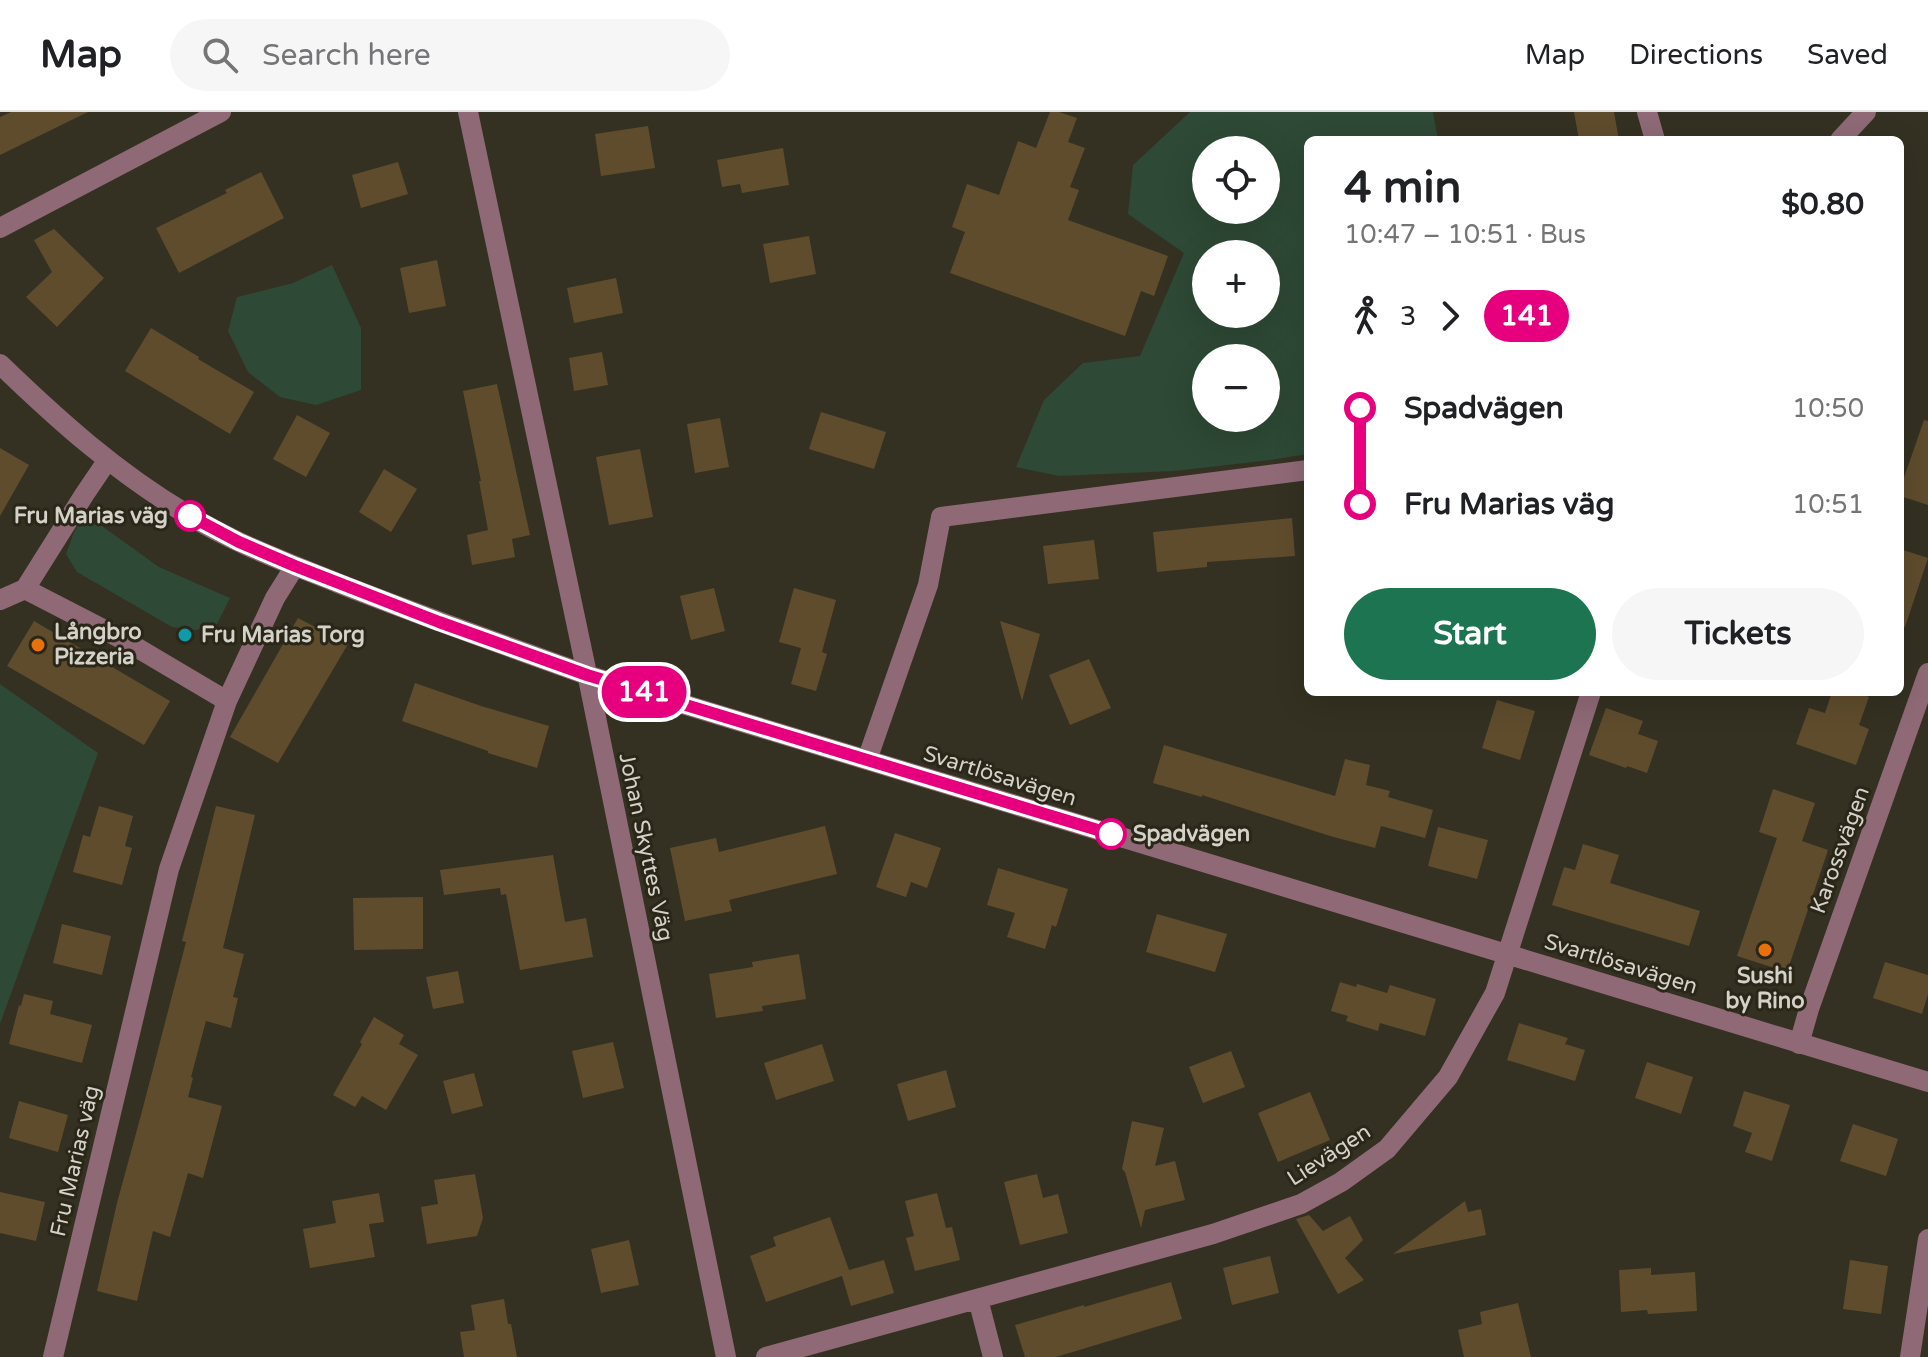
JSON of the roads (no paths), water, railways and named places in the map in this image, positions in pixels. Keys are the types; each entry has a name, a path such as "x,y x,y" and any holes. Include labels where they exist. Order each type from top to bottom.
{"street":[{"path":"0,228 221,112"},
{"name":"Johan Skyttes Väg","path":"468,112 726,1357"},
{"path":"1647,112 1654,136"},
{"path":"1844,136 1866,112"},
{"name":"Svartlösavägen","path":"0,364 48,411 107,461 186,514 239,542 295,566 439,622 587,675 1928,1082"},
{"path":"0,600 25,589 107,461"},
{"path":"867,760 928,585 941,517 1304,471"},
{"path":"25,589 124,640 227,701 275,598 295,566"},
{"name":"Karossvägen","path":"1799,1044 1809,1009 1922,709 1928,673"},
{"name":"Lievägen","path":"766,1357 1213,1234 1301,1204 1341,1182 1387,1149 1448,1077 1495,993 1590,696"},
{"name":"Fru Marias väg","path":"53,1357 169,869 227,701"},
{"path":"1910,1357 1928,1239"},
{"path":"978,1299 993,1357"}],"place":[{"name":"Fru Marias väg","path":"190,516"},
{"name":"Fru Marias Torg","path":"185,635"},
{"name":"Långbro Pizzeria","path":"38,645"},
{"name":"Spadvägen","path":"1111,834"},
{"name":"Sushi by Rino","path":"1765,950"}]}
